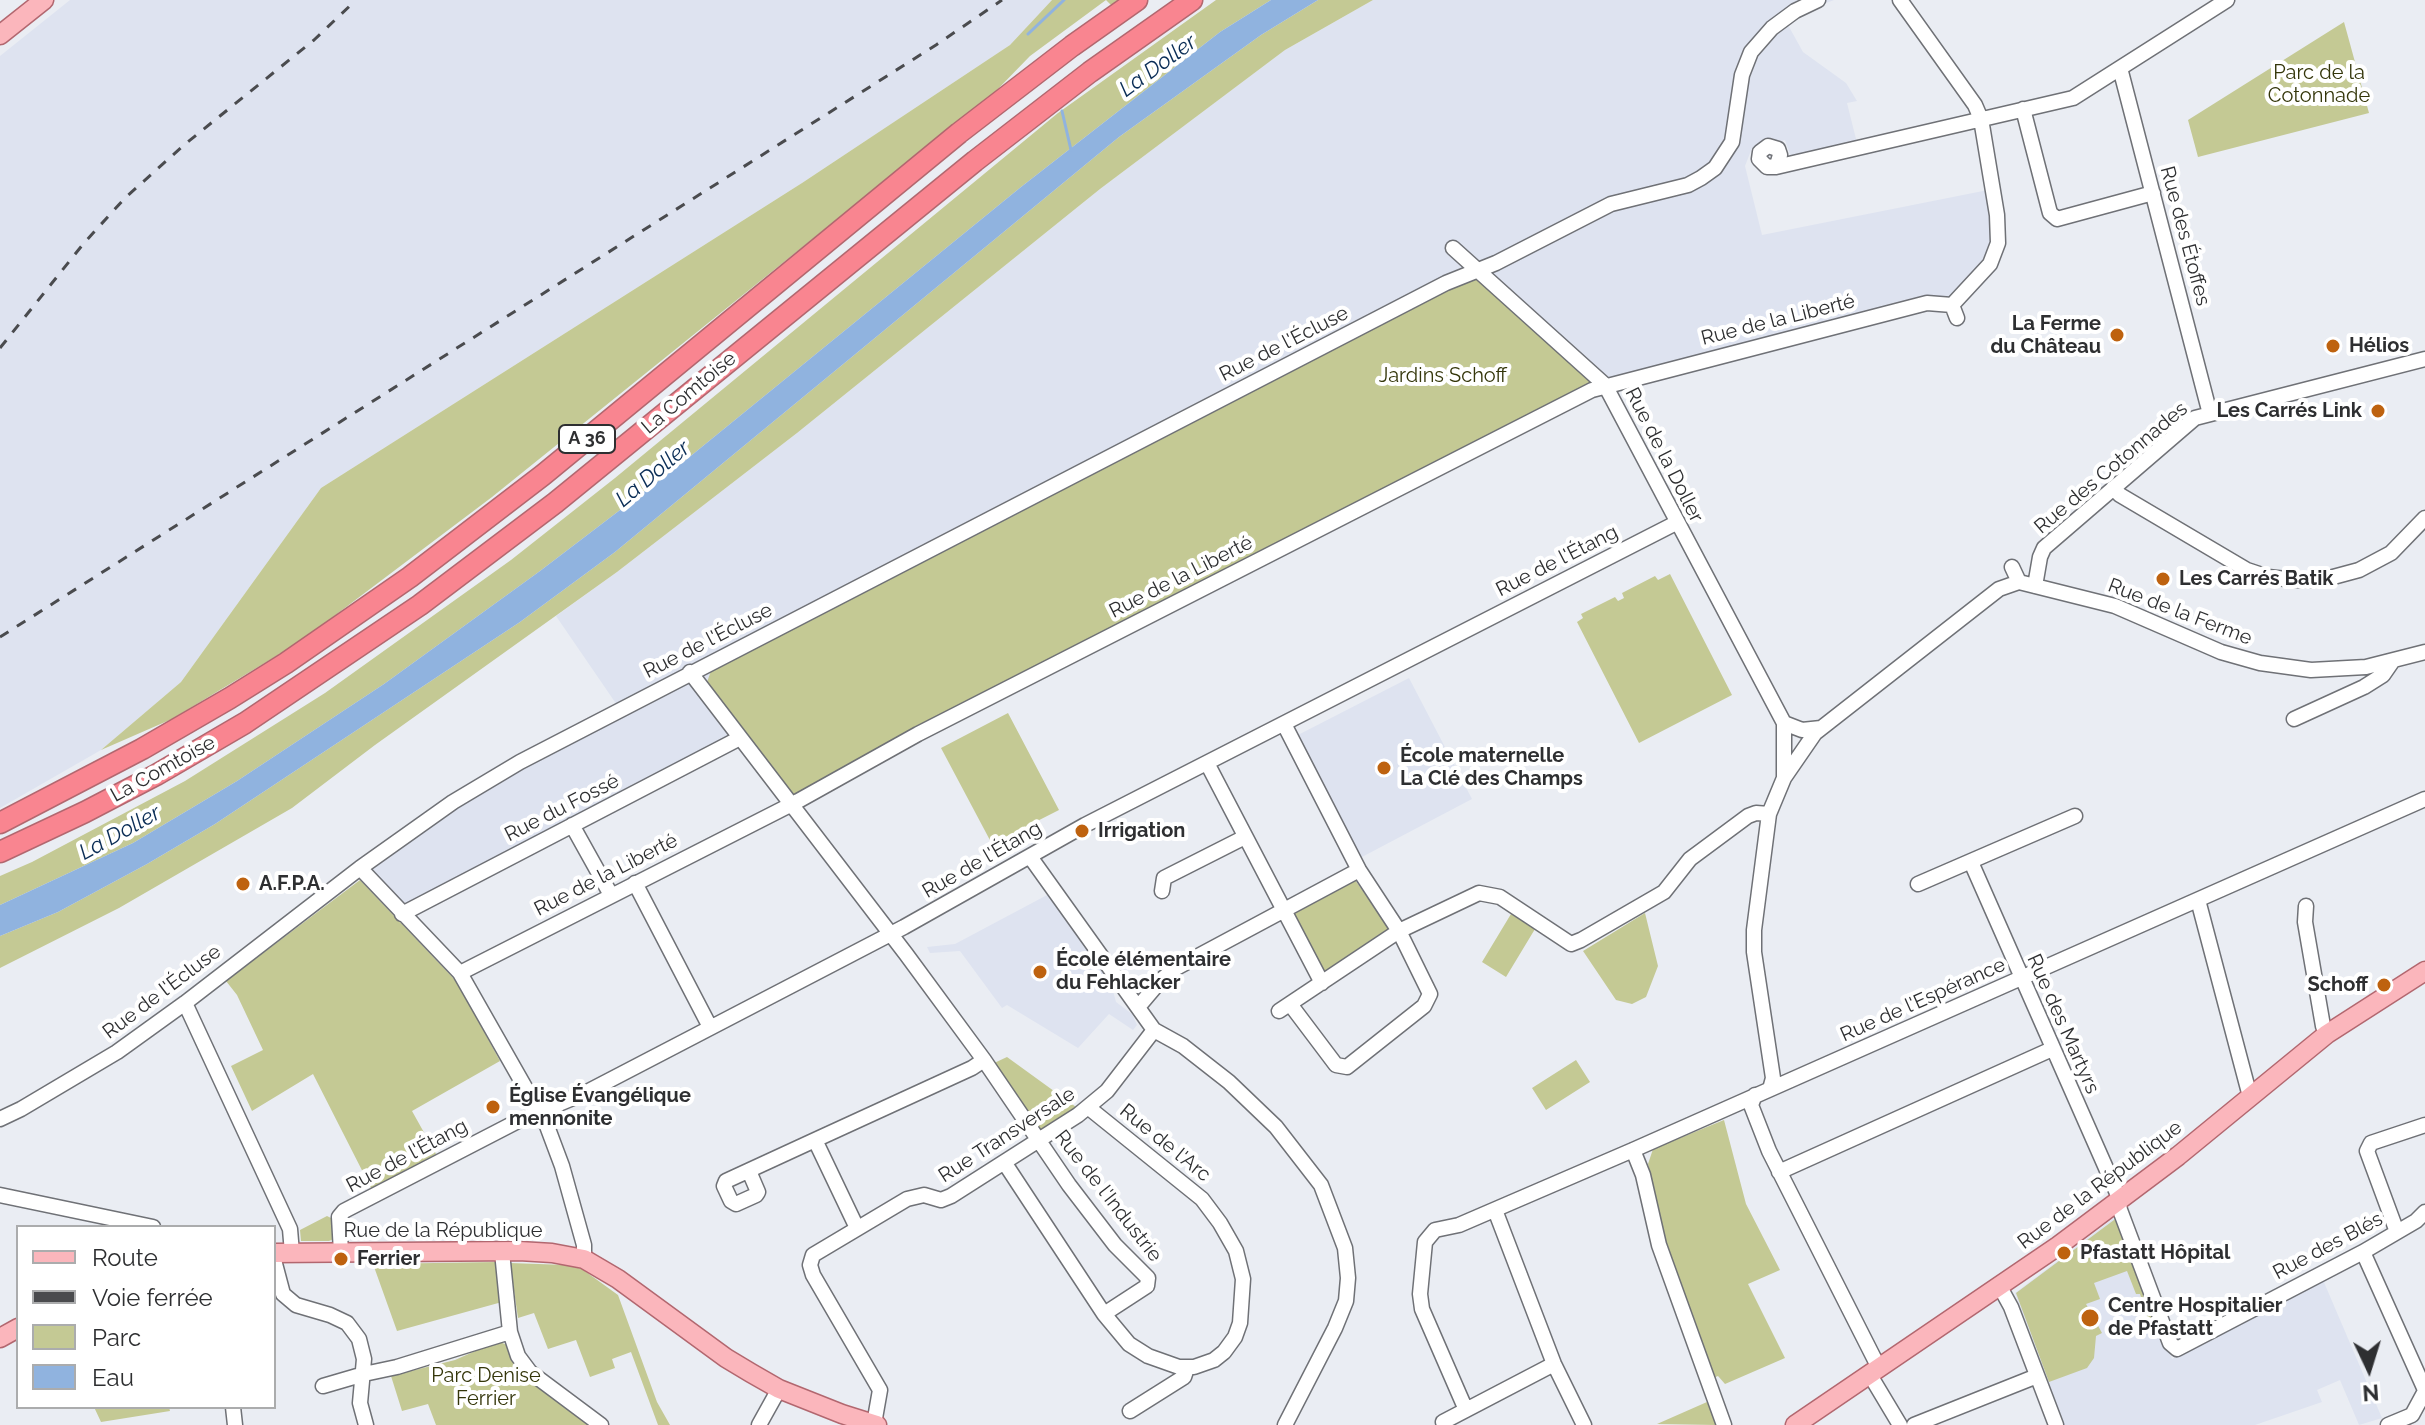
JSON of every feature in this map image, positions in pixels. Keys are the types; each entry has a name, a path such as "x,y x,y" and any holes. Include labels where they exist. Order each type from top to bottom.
{"highway":[{"name":"La Comtoise","path":"0,823 142,749 230,698 410,577 543,475 959,133 1137,0"},
{"name":"La Comtoise","path":"0,852 97,806 232,730 306,684 420,605 555,503 986,152 1090,72 1192,0"}],"main road":[{"path":"0,35 44,0"},
{"name":"Rue de la République","path":"1795,1425 2000,1287 2118,1201 2327,1034 2425,971"},
{"name":"Rue de la République","path":"281,1255 502,1252 552,1253 584,1259 618,1279 726,1358 779,1389 842,1420 876,1425"}],"street":[{"name":"Rue de l'Écluse","path":"0,1119 117,1052 360,868 453,802 520,762 1446,283 1496,263 1611,204 1688,185 1715,168 1732,142 1742,75 1751,52 1772,28 1795,11 1818,0"},
{"path":"1900,0 1975,105 1981,119"},
{"path":"1770,167 2073,98 2227,0"},
{"name":"Rue des Étoffes","path":"2120,68 2210,414"},
{"path":"2023,109 2050,213 2057,219 2153,193"},
{"name":"Rue de la Liberté","path":"460,973 792,804 918,734 1605,385 1927,303 1954,311 1990,264 1998,243 1997,215 1981,119"},
{"name":"Rue de la Doller","path":"1453,248 1605,385 1784,723"},
{"name":"Rue des Cotonnades","path":"2035,586 2044,548 2195,418 2425,359"},
{"path":"2113,488 2247,570 2268,577 2295,580 2339,577 2368,566 2394,551 2425,518"},
{"name":"Rue de l'Étang","path":"341,1252 339,1217 344,1211 538,1112 585,1093 890,935 1085,825 1676,523"},
{"path":"1770,1089 1773,1078 1754,952 1754,930 1769,814 1784,778 1801,750 1821,728 1999,589 2019,582 2012,567"},
{"name":"Rue de la Ferme","path":"2019,582 2115,606 2221,652 2260,663 2311,670 2366,667 2425,652"},
{"path":"2294,719 2364,687 2383,675 2392,662"},
{"name":"Rue de l'Industrie","path":"690,672 984,1060 1115,1245 1148,1278 1147,1286 1104,1314"},
{"path":"1784,778 1784,723 1802,730 1821,728"},
{"path":"1284,724 1359,870 1399,931 1430,990 1429,1000 1353,1065 1341,1067 1285,1008 1399,931 1479,893 1490,893 1571,944 1664,892 1690,859 1748,816 1769,814"},
{"name":"Rue du Fossé","path":"402,914 740,738"},
{"path":"1207,763 1322,983"},
{"name":"Rue de l'Espérance","path":"1466,1410 1422,1309 1420,1294 1425,1242 1435,1230 1459,1225 1633,1150 2425,799"},
{"path":"1918,884 2075,816"},
{"path":"572,825 611,895"},
{"path":"1162,891 1164,878 1245,837"},
{"path":"1031,858 1154,1030 1183,1046 1229,1082 1276,1127 1321,1185 1345,1248 1348,1278 1346,1301 1285,1425"},
{"name":"Rue des Martyrs","path":"1971,862 2118,1201"},
{"path":"360,868 460,973 547,1126 562,1166 584,1245 584,1259"},
{"path":"1139,1006 1176,968 1359,870"},
{"path":"635,883 710,1027"},
{"path":"2198,900 2248,1089 2253,1096"},
{"path":"2306,906 2305,922 2327,1034"},
{"path":"185,1003 290,1229 281,1255 283,1294 296,1305 347,1323 359,1339 364,1359 360,1403 366,1425"},
{"name":"Rue Transversale","path":"876,1425 880,1390 813,1275 810,1265 813,1255 907,1199 924,1195 941,1200 951,1196 1089,1108 1107,1091 1154,1030"},
{"path":"1779,1172 2052,1049"},
{"path":"749,1171 984,1060"},
{"path":"1755,1095 1751,1105 1779,1172 1900,1425"},
{"name":"Rue de l'Arc","path":"1089,1108 1202,1199 1236,1251 1243,1279 1242,1310 1235,1337 1224,1352 1214,1360 1187,1368 1184,1377 1130,1411"},
{"path":"2397,1232 2367,1151 2371,1143 2425,1125"},
{"path":"815,1140 857,1228"},
{"path":"1633,1150 1643,1175 1663,1259 1724,1425"},
{"path":"1004,1162 1104,1314 1129,1344 1167,1364 1187,1368"},
{"path":"0,1195 143,1225"},
{"name":"Rue des Blés","path":"2118,1201 2170,1343 2177,1349 2363,1252 2425,1212"},
{"path":"1495,1210 1554,1364 1584,1425"},
{"path":"502,1252 510,1332 518,1356 530,1372 601,1425"},
{"path":"2363,1252 2425,1390 2412,1415 2388,1425"},
{"path":"2000,1287 2011,1307 2056,1425"},
{"path":"323,1386 510,1332"},
{"path":"1443,1422 1554,1364"},
{"path":"1914,1425 2037,1376"},
{"path":"759,1425 779,1389"}],"shaded area":[{"path":"70,0 1052,0 1010,45 802,183 321,488 181,682 101,750 0,808 0,56"},
{"path":"1373,0 1834,0 1808,10 1788,25 1803,52 1846,83 1857,101 1847,103 1857,143 1791,157 1785,140 1752,148 1745,166 1762,235 1988,190 1992,244 1986,261 1953,296 1927,311 1606,395 1479,279 707,682 744,730 411,904 401,904 359,860 449,798 617,705 556,616 797,433 1100,189 1285,50"},
{"name":"École maternelle La Clé des Champs","path":"1409,678 1472,799 1360,858 1296,736"},
{"name":"École élémentaire du Fehlacker","path":"1049,894 1110,980 1116,1002 1132,1014 1137,1025 1133,1030 1109,1014 1078,1048 1007,1005 1002,1008 960,951 930,953 927,947 955,944"},
{"name":"Centre Hospitalier de Pfastatt","path":"2118,1215 2172,1359 2323,1280 2382,1418 2359,1425 2340,1380 2317,1390 2322,1402 2255,1425 2063,1425 2015,1293"}],"green space":[{"path":"1052,0 1106,0 1030,56 995,92 492,497 301,641 172,719 101,750 181,682 321,488 802,183 1010,45"},
{"path":"1216,0 1271,0 1220,32 1021,187 687,459 384,684 237,781 133,843 0,905 0,876 185,781 325,693 511,560 1058,113"},
{"path":"1318,0 1373,0 1285,50 1100,189 797,433 617,572 292,808 119,908 0,968 0,936 58,912 215,824 520,622 615,552 1119,137 1261,35"},
{"name":"Parc de la Cotonnade","path":"2344,22 2369,113 2198,157 2188,120"},
{"name":"Jardins Schoff","path":"1479,279 1594,384 794,795 707,682 711,671 1447,288"},
{"path":"1670,574 1732,695 1639,743 1577,622 1583,618 1581,614 1615,597 1618,601 1624,598 1622,593 1655,576 1658,580"},
{"path":"1008,713 1059,810 992,844 941,748"},
{"path":"360,880 457,982 500,1061 412,1111 436,1154 372,1190 313,1074 252,1111 231,1066 263,1050 237,995 226,981"},
{"path":"1355,880 1390,929 1323,973 1293,919 1296,912"},
{"path":"1645,913 1658,966 1646,997 1632,1004 1616,1000 1583,951"},
{"path":"1511,914 1535,929 1506,977 1482,962"},
{"path":"1007,1057 1076,1107 1041,1130 992,1064"},
{"path":"1576,1060 1590,1082 1546,1110 1532,1088"},
{"path":"1724,1120 1746,1204 1780,1270 1748,1284 1785,1358 1725,1384 1718,1376 1713,1378 1667,1256 1648,1164 1653,1149"},
{"path":"327,1216 331,1218 334,1239 301,1241 300,1230"},
{"path":"2118,1217 2158,1323 2150,1325 2140,1294 2136,1294 2127,1271 2094,1283 2100,1299 2086,1304 2102,1333 2096,1336 2094,1358 2087,1368 2049,1382 2016,1293"},
{"path":"496,1262 502,1302 397,1331 373,1264"},
{"path":"510,1263 566,1265 582,1269 618,1295 657,1402 670,1425 658,1425 631,1352 612,1359 615,1368 590,1377 576,1340 548,1349 534,1313 518,1318"},
{"name":"Parc Denise Ferrier","path":"498,1341 507,1345 590,1425 436,1425 428,1404 402,1411 391,1376 455,1360"},
{"path":"1707,1402 1717,1425 1657,1424"},
{"path":"95,1409 170,1411 101,1422"}],"water":[{"name":"La Doller","path":"1271,0 1318,0 1261,35 1119,137 615,552 520,622 215,824 58,912 0,936 0,905 133,843 237,781 384,684 540,571 687,459 1021,187 1220,32"}],"waterway":[{"path":"1028,34 1064,0"},
{"path":"1062,111 1071,150"}],"railway":[{"path":"0,348 84,243 125,198 184,145 314,40 356,0"},
{"path":"0,637 936,45 1002,0"}],"place":[{"name":"La Ferme du Château","path":"2117,335"},
{"name":"Hélios","path":"2333,346"},
{"name":"Les Carrés Link","path":"2378,411"},
{"name":"Les Carrés Batik","path":"2163,579"},
{"name":"École maternelle La Clé des Champs","path":"1384,768"},
{"name":"Irrigation","path":"1082,831"},
{"name":"A.F.P.A.","path":"243,884"},
{"name":"École élémentaire du Fehlacker","path":"1040,972"},
{"name":"Schoff","path":"2384,985"},
{"name":"Église Évangélique mennonite","path":"493,1107"},
{"name":"Pfastatt Hôpital","path":"2064,1253"},
{"name":"Ferrier","path":"341,1259"},
{"name":"Centre Hospitalier de Pfastatt","path":"2090,1318"}]}
